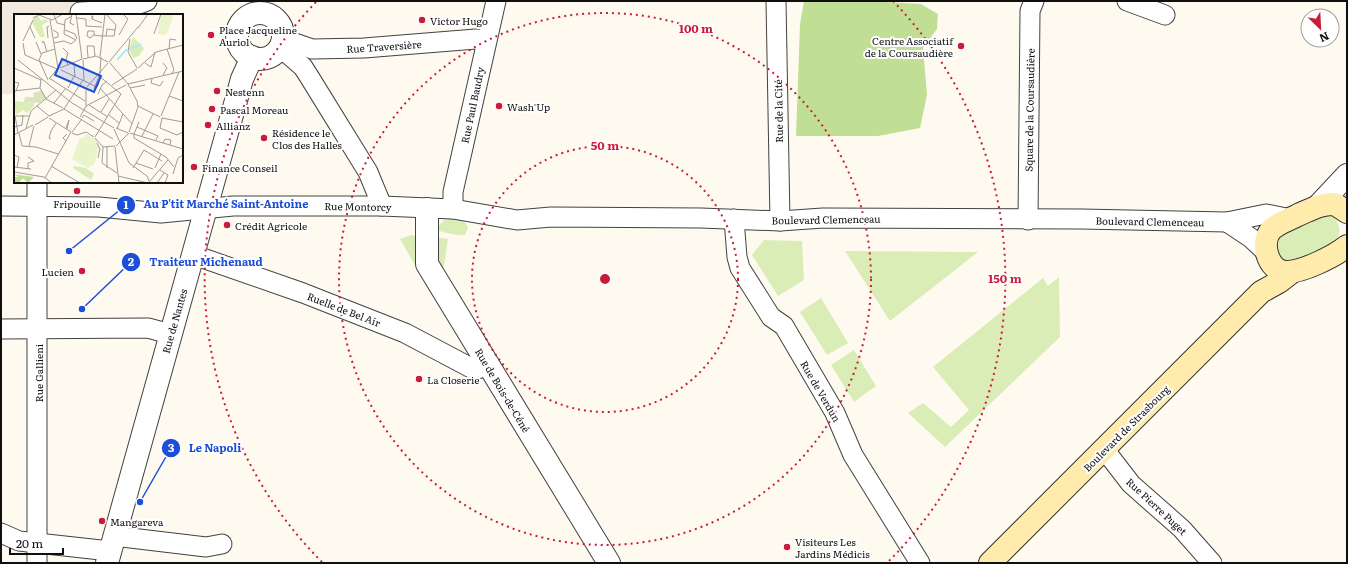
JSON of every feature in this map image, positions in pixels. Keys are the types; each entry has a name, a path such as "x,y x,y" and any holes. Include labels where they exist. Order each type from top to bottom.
{"main road":[{"path":"1261,292 1267,255 1267,237 1271,231 1291,219 1318,206 1335,204 1347,205"},
{"name":"Boulevard de Strasbourg","path":"990,563 1261,292 1292,272 1345,252"},
{"path":"1267,255 1277,269 1292,272"}],"street":[{"path":"80,12 122,10 147,1"},
{"name":"Rue Paul Baudry","path":"453,209 453,192 496,1"},
{"name":"Rue de la Cité","path":"776,1 780,221"},
{"name":"Square de la Coursaudière","path":"1028,220 1030,12 1034,1"},
{"path":"1127,1 1165,15"},
{"path":"262,7 276,19 283,31 282,43 276,52 265,58 252,57 242,50 238,37 238,31 244,20 256,14 262,7"},
{"name":"Rue Traversière","path":"282,43 312,49 364,48 476,39 486,40"},
{"path":"282,43 303,67 368,172 382,206"},
{"name":"Rue de Nantes","path":"110,550 242,79 252,57"},
{"path":"1318,206 1347,175"},
{"name":"Rue Gallieni","path":"37,183 38,563"},
{"name":"Rue Montorcy","path":"1,206 100,207 162,213 233,206 382,206 427,209"},
{"name":"Boulevard Clemenceau","path":"427,209 453,209 517,220 552,217 780,221 823,218 1227,222 1266,214 1291,219"},
{"name":"Rue de Bois-de-Céné","path":"427,209 427,264 609,563"},
{"name":"Rue de Verdun","path":"734,219 737,257 740,268 771,317 784,326 835,413 853,455 920,563"},
{"path":"1227,222 1251,238 1267,255"},
{"name":"Ruelle de Bel Air","path":"194,254 303,293 405,333 475,370 488,365"},
{"path":"1,329 148,328 170,334"},
{"name":"Rue Pierre Puget","path":"1104,449 1131,484 1182,529 1212,563"},
{"path":"1,533 19,541 110,550 206,547 222,544"}],"green space":[{"path":"804,1 868,1 921,4 938,14 937,29 923,48 927,95 920,128 878,136 796,136 800,24"},
{"path":"1323,214 1332,215 1337,221 1339,232 1335,241 1319,251 1296,260 1284,260 1280,257 1276,244 1280,236 1296,225"},
{"path":"450,218 464,221 468,227 465,235 435,230 444,220"},
{"path":"411,235 419,237 418,271 400,239"},
{"path":"435,237 448,239 443,272 435,261"},
{"path":"764,240 802,241 804,280 778,296 752,255"},
{"path":"845,251 978,252 890,321"},
{"path":"1059,277 1060,337 945,447 908,413 923,403 951,427 969,410 933,367 1043,278 1048,286"},
{"path":"821,298 848,343 827,355 800,312"},
{"path":"854,350 876,386 854,402 831,365"}],"shaded area":[{"path":"1,1 94,1 94,14 14,14 14,94 1,94"}],"place":[{"name":"Victor Hugo","path":"422,20"},
{"name":"Place Jacqueline Auriol","path":"211,35"},
{"name":"Centre Associatif de la Coursaudière","path":"961,46"},
{"name":"Nestenn","path":"217,91"},
{"name":"Wash'Up","path":"499,106"},
{"name":"Pascal Moreau","path":"212,109"},
{"name":"Allianz","path":"208,125"},
{"name":"Résidence le Clos des Halles","path":"264,138"},
{"name":"Finance Conseil","path":"194,167"},
{"name":"Fripouille","path":"77,191"},
{"name":"Crédit Agricole","path":"227,225"},
{"name":"Au P'tit Marché Saint-Antoine","path":"69,251"},
{"name":"Lucien","path":"82,271"},
{"name":"Traiteur Michenaud","path":"82,309"},
{"name":"La Closerie","path":"419,379"},
{"name":"Le Napoli","path":"140,502"},
{"name":"Mangareva","path":"102,521"},
{"name":"Visiteurs Les Jardins Médicis","path":"787,547"}]}
